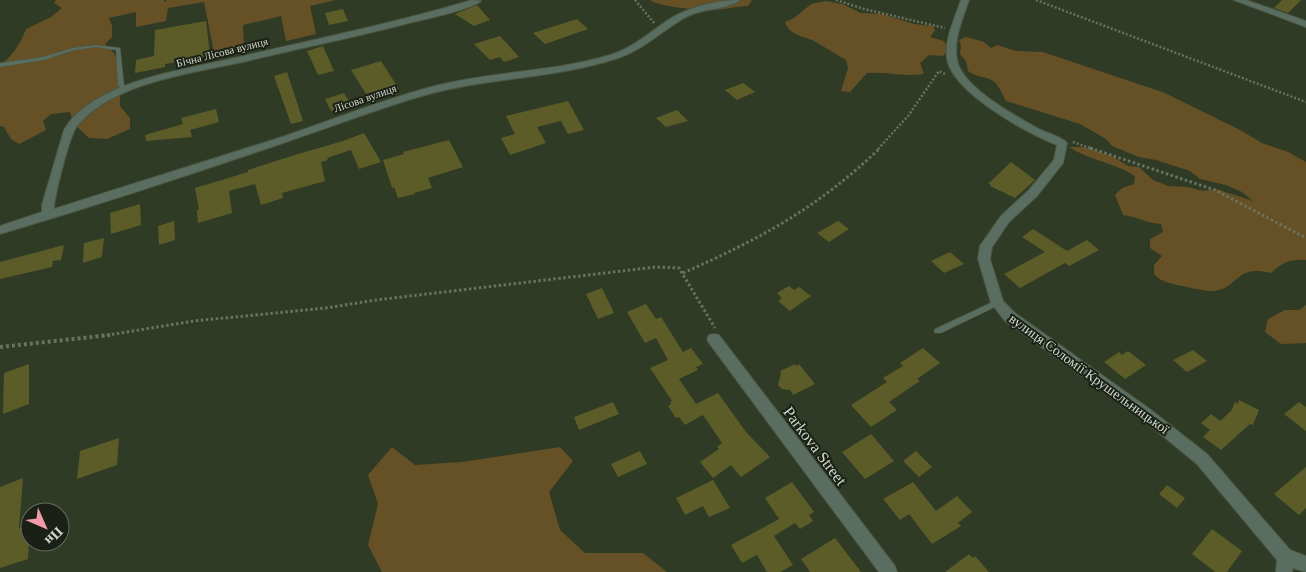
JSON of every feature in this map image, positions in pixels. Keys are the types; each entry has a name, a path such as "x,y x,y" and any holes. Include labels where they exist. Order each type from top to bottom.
{"street":[{"name":"Лісова вулиця","path":"0,230 288,138 396,100 438,88 476,80 573,68 616,56 639,46 673,21 688,13 736,0"},
{"path":"965,0 956,30 952,62 967,83 991,104 1032,129 1062,143"},
{"path":"1238,0 1306,24"},
{"name":"Бічна Лісова вулиця","path":"48,214 48,204 70,127 85,112 105,99 126,89 170,76 411,20 476,1"},
{"name":"вулиця Соломії Крушельницької","path":"1062,143 1060,161 1033,193 1005,219 986,246 984,259 996,303 1010,317 1146,414 1202,459 1284,564 1306,564"},
{"name":"Parkova Street","path":"714,340 889,572"}],"lane":[{"path":"0,65 44,58 73,49 96,46 118,49 120,86 126,89"},
{"path":"938,331 996,303"}],"path":[{"path":"635,0 662,30"},
{"path":"836,0 864,9 956,30"},
{"path":"1036,0 1306,102"},
{"path":"682,273 737,249 761,236 831,189 869,158 897,129 938,71 967,83"},
{"path":"1062,143 1076,142 1215,190 1306,238"},
{"path":"0,347 85,339 194,321 326,308 376,300 656,267 680,268 715,328 714,340"}],"shaded area":[{"path":"56,0 164,0 164,2 167,0 336,0 310,6 316,34 286,41 281,16 243,25 244,50 215,57 204,2 168,8 166,21 136,27 136,12 109,18 112,26 112,37 105,44 116,57 119,65 121,80 120,106 130,118 130,129 107,139 89,138 73,123 70,112 51,114 43,121 46,130 19,144 11,139 4,127 0,126 0,65 16,49 26,29 51,17 62,8 54,3"},
{"path":"650,0 752,0 748,6 712,10 670,6"},
{"path":"826,1 842,4 861,13 882,14 914,24 933,26 935,30 930,37 944,41 948,50 943,56 929,55 920,63 924,74 867,73 850,92 841,91 848,68 846,60 814,41 793,32 785,22 794,18 811,4"},
{"path":"966,37 984,42 991,48 997,45 1016,51 1043,52 1165,93 1262,143 1288,152 1306,162 1306,260 1287,262 1271,273 1259,271 1244,274 1229,286 1214,291 1181,286 1160,279 1154,274 1154,265 1162,256 1150,248 1150,239 1163,232 1161,224 1123,215 1115,195 1122,188 1134,184 1135,176 1069,147 1084,147 1112,156 1128,166 1139,167 1153,180 1168,186 1188,187 1203,191 1216,189 1253,201 1242,192 1226,185 1200,179 1190,171 1156,160 1139,157 1112,146 1106,139 1080,124 1006,101 993,81 968,71 966,61 960,54 961,46 959,40"},
{"path":"1306,305 1306,343 1281,344 1265,332 1268,319 1285,310 1299,310"},
{"path":"392,447 415,465 462,462 560,447 573,461 549,492 560,530 585,553 643,553 667,572 382,572 368,545 378,504 368,475"}],"building":[{"path":"1282,0 1301,0 1288,13 1274,8"},
{"path":"477,5 490,20 474,26 455,14"},
{"path":"343,9 348,21 329,25 325,13"},
{"path":"577,19 588,29 545,44 533,33"},
{"path":"206,21 210,55 188,63 187,60 165,64 165,67 135,73 136,60 154,56 155,30"},
{"path":"500,36 519,57 504,62 500,57 490,60 474,44"},
{"path":"323,46 334,71 318,75 307,51"},
{"path":"381,61 399,89 396,90 398,93 381,98 379,96 375,97 372,92 366,94 351,70"},
{"path":"287,72 303,121 291,124 274,76"},
{"path":"743,83 755,92 737,100 725,90"},
{"path":"344,93 351,105 331,111 325,99"},
{"path":"568,101 584,130 568,134 561,121 537,127 546,143 510,155 501,138 515,134 506,116"},
{"path":"216,109 219,122 190,130 192,137 146,141 145,135 183,124 181,118"},
{"path":"677,110 688,121 666,127 656,118"},
{"path":"364,133 381,162 359,169 351,150 327,158 328,160 321,162 325,181 282,193 283,198 261,205 255,184 229,191 232,213 198,223 197,210 199,210 195,188"},
{"path":"449,140 463,167 428,178 432,188 398,198 394,187 392,188 383,160 404,154 403,152"},
{"path":"1011,162 1035,180 1015,198 988,184"},
{"path":"140,204 141,225 111,234 110,213"},
{"path":"174,221 175,240 159,245 158,226"},
{"path":"838,221 849,229 829,242 817,233"},
{"path":"1033,229 1067,251 1087,240 1099,250 1069,266 1065,263 1020,288 1004,274 1045,252 1022,237"},
{"path":"104,238 102,257 83,263 84,243"},
{"path":"64,245 61,260 53,261 52,267 0,279 0,262"},
{"path":"950,252 964,264 944,273 931,261"},
{"path":"789,286 794,290 799,287 811,296 790,311 778,301 782,298 777,293"},
{"path":"602,288 614,313 598,319 586,294"},
{"path":"646,304 656,319 661,317 683,352 691,348 703,364 696,367 698,370 679,379 696,404 718,393 746,432 770,457 741,477 731,465 713,478 700,462 719,449 717,447 722,443 703,415 685,425 679,417 676,418 668,406 672,401 650,368 668,360 656,338 645,343 627,312"},
{"path":"923,348 940,363 917,379 920,381 889,402 897,410 871,427 851,405 887,382 883,378 903,366 900,363"},
{"path":"1193,350 1207,361 1187,372 1173,360"},
{"path":"1128,351 1146,365 1125,379 1104,362 1119,352 1122,355"},
{"path":"29,364 29,404 3,414 4,373"},
{"path":"795,364 796,366 799,364 815,384 793,395 790,390 782,389 778,385 780,371"},
{"path":"1239,400 1259,410 1253,425 1250,424 1221,450 1203,437 1210,430 1201,423 1211,414 1220,421 1231,411 1235,402 1238,404"},
{"path":"613,402 619,414 579,430 574,417"},
{"path":"1299,402 1306,407 1306,431 1284,414"},
{"path":"871,434 894,461 865,479 842,452"},
{"path":"119,438 117,465 77,479 80,451"},
{"path":"640,451 647,464 618,477 611,464"},
{"path":"916,451 932,467 919,477 903,461"},
{"path":"1306,467 1306,508 1299,515 1274,494"},
{"path":"23,478 20,502 20,552 28,552 28,559 0,568 0,487"},
{"path":"713,480 730,508 709,517 703,506 685,515 676,498"},
{"path":"792,482 814,512 809,515 813,521 800,529 795,523 774,536 793,565 780,572 767,572 757,555 742,563 731,545 779,519 765,498"},
{"path":"913,482 936,511 957,496 972,512 958,523 961,526 932,544 909,514 900,520 883,499"},
{"path":"1167,485 1185,498 1177,508 1159,494"},
{"path":"1212,529 1242,551 1227,572 1215,572 1192,554"},
{"path":"835,538 861,572 810,572 801,559"},
{"path":"969,554 973,558 975,556 989,572 945,572"}]}
